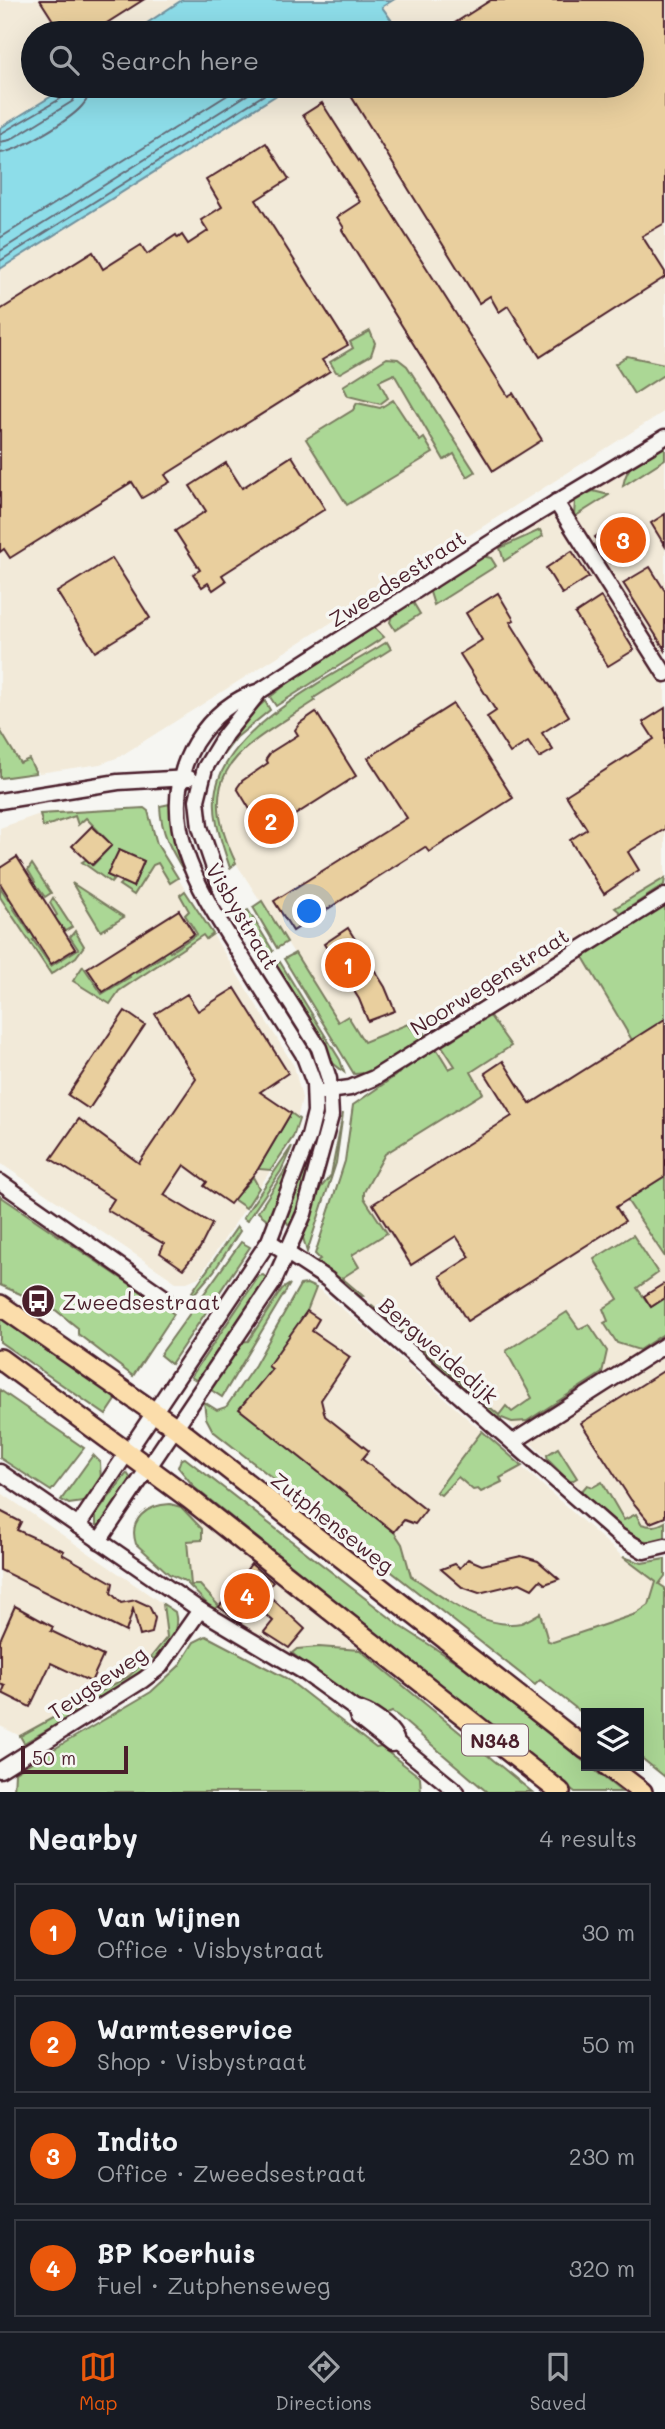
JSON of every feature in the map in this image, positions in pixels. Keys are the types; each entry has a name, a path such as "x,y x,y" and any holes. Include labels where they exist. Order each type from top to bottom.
{"main road":[{"name":"Zutphenseweg","path":"0,1305 175,1427 581,1745"},
{"path":"0,1359 149,1467"},
{"name":"N348","path":"149,1467 560,1792"},
{"path":"615,1771 642,1792"}],"street":[{"name":"Zweedsestraat","path":"260,691 556,502 665,436"},
{"path":"556,502 665,674"},
{"name":"Visbystraat","path":"260,691 244,695 217,714 192,748 182,777 178,825 190,870 303,1054 315,1093"},
{"name":"Visbystraat","path":"260,691 210,758 201,779 197,800 200,827 215,877 231,909 319,1048 330,1091"},
{"path":"0,801 118,782 182,777 201,779"},
{"name":"Noorwegenstraat","path":"315,1093 350,1088 374,1078 665,896"},
{"path":"99,1541 273,1283 288,1254 320,1165 331,1116 330,1091"},
{"path":"78,1526 269,1241 309,1136 315,1112 315,1093"},
{"path":"0,1182 164,1297"},
{"name":"Bergweidedijk","path":"269,1241 327,1279 633,1546 650,1551 665,1546"},
{"path":"513,1442 665,1345"},
{"path":"0,1472 200,1610 304,1672 361,1714 391,1744 397,1743 457,1792"},
{"path":"558,1502 575,1497"},
{"name":"Teugseweg","path":"0,1770 143,1681 160,1667 200,1610"}],"shaded area":[{"path":"0,0 182,0 150,21 21,21 21,98 49,98 0,128"},
{"path":"393,0 665,0 665,411 119,757 100,764 39,773 29,759 0,766 0,269 272,98 644,98 644,21 392,21 382,7"},
{"path":"665,441 665,1538 645,1543 632,1536 500,1415 342,1278 317,1261 320,1259 315,1254 345,1161 353,1105 476,1024 464,1003 414,1033 373,1051 338,1022 236,863 222,832 217,804 224,774 246,746 315,701 378,621"},
{"path":"144,808 148,811 157,844 294,1066 302,1098 293,1137 199,1277 187,1282 176,1282 0,1163 0,828 40,814 60,811"},
{"path":"307,1284 320,1290 377,1338 623,1557 665,1571 665,1762 644,1722 644,1708 632,1708 521,1623 487,1620 462,1609 411,1576 406,1558 226,1408 255,1365 300,1285"},
{"path":"0,1492 163,1604 167,1637 154,1655 129,1676 20,1736 0,1726"},
{"path":"200,1517 360,1650 319,1647 297,1649 292,1653 213,1610 218,1606 200,1586 191,1585 187,1540 202,1540 202,1529 196,1520"}],"green space":[{"path":"370,331 375,343 371,355 340,373 336,372 330,362 353,348 350,342"},
{"path":"627,356 665,364 665,374 634,394 615,364"},
{"path":"387,358 398,359 407,366 475,472 467,477 454,454 444,460 394,374 379,381 388,398 380,404 348,396 343,386"},
{"path":"393,400 420,441 424,438 433,453 347,505 306,439 353,410 357,403 380,408"},
{"path":"665,441 665,459 623,486 633,464"},
{"path":"593,491 609,495 574,517 575,499"},
{"path":"540,530 543,536 504,561 500,548"},
{"path":"482,556 491,558 496,566 434,605 429,589"},
{"path":"407,603 414,604 420,614 395,630 390,622 393,612"},
{"path":"374,627 384,637 276,706 270,697 320,658"},
{"path":"387,642 391,649 314,698 315,701 246,748 231,764 222,782 219,804 223,831 236,863 230,868 215,809 216,789 225,766 241,744 262,723 313,686"},
{"path":"265,701 270,710 237,737 220,759 214,756 238,725"},
{"path":"0,730 20,763 29,759 36,773 0,778"},
{"path":"170,804 185,873 171,849 162,825 160,806"},
{"path":"144,808 148,811 157,844 178,878 170,883 158,863 153,865 134,895 119,885 122,882 133,886 144,861 119,850 107,875 115,878 111,883 82,862 87,859 93,865 112,845 86,818 78,825 75,816 43,827 40,814"},
{"path":"32,864 51,893 45,897 39,889 12,906 30,933 57,915 50,903 53,898 72,927 65,931 59,923 33,940 51,966 78,949 70,937 75,931 84,946 76,957 51,974 0,897 0,887 8,899 35,882 28,870"},
{"path":"665,878 664,885 621,913 615,908"},
{"path":"72,883 124,917 101,931"},
{"path":"185,891 213,934 206,939 203,935 119,991 110,1004 73,981 83,966 102,994 130,977 115,954 121,949 136,973 163,956 147,930 153,927 170,952 197,934 185,915 189,911 180,895"},
{"path":"262,901 287,942 277,948 253,907"},
{"path":"665,904 665,1019 632,1040 583,957"},
{"path":"248,910 273,951 268,955 241,914"},
{"path":"295,953 338,1022 348,1016 364,1042 408,1024 415,1032 444,1014 447,1022 443,1021 424,1032 426,1036 367,1073 354,1074 284,959"},
{"path":"280,962 340,1060 344,1072 329,1060 273,967"},
{"path":"490,1016 511,1046 471,1072 483,1093 385,1154 364,1192 364,1198 387,1233 352,1255 359,1267 342,1278 363,1296 358,1297 317,1261 320,1259 315,1254 345,1161 353,1105 436,1048 449,1069 455,1066 442,1046"},
{"path":"291,1113 299,1119 293,1137 271,1170 258,1169"},
{"path":"343,1113 336,1163 307,1252 302,1234 315,1195 331,1175"},
{"path":"326,1121 320,1156 293,1226 285,1219 321,1122"},
{"path":"292,1146 281,1171 247,1221 243,1218"},
{"path":"293,1158 269,1221 258,1212"},
{"path":"665,1176 665,1257 627,1200"},
{"path":"253,1177 259,1188 246,1208 233,1199"},
{"path":"0,1196 174,1314 133,1376 78,1334 78,1328 48,1304 51,1300 42,1294 34,1300 0,1285"},
{"path":"237,1227 240,1231 214,1271 194,1294 192,1292"},
{"path":"633,1235 658,1273 637,1288 651,1307 665,1298 665,1333 639,1350 617,1343 604,1323 608,1321 603,1309 618,1299 594,1259"},
{"path":"241,1242 250,1247 171,1364 160,1355"},
{"path":"263,1275 269,1280 238,1328 196,1380 191,1377 259,1276"},
{"path":"290,1284 222,1397 208,1388 238,1342 248,1341 282,1289"},
{"path":"307,1284 316,1288 307,1311 269,1366 272,1369 240,1409 394,1532 402,1544 411,1576 463,1610 491,1621 521,1623 540,1613 548,1641 553,1642 636,1614 649,1605 656,1582 623,1557 642,1563 665,1559 665,1576 659,1584 665,1588 665,1777 644,1760 644,1708 581,1708 581,1712 540,1680 535,1685 213,1431 206,1418 204,1402 217,1410 226,1407 255,1365 300,1285"},
{"path":"372,1305 499,1415 506,1406 512,1412 532,1398 506,1351 567,1312 579,1329 589,1324 607,1351 602,1373 527,1421 512,1422 499,1417 497,1419 370,1309"},
{"path":"0,1314 118,1397 106,1415 0,1342"},
{"path":"0,1390 84,1448 51,1491 0,1458"},
{"path":"482,1431 522,1466 500,1478 502,1482 481,1492 478,1489 473,1490 458,1477 441,1495 436,1492"},
{"path":"558,1448 577,1478 570,1482 548,1460 547,1455"},
{"path":"93,1455 100,1462 101,1481 83,1502 69,1504 61,1500"},
{"path":"185,1458 402,1627 470,1671 581,1759 581,1771 596,1771 622,1792 575,1792 195,1488 178,1467 181,1459"},
{"path":"127,1473 133,1482 102,1525 96,1525 96,1515"},
{"path":"602,1482 624,1520 636,1514 641,1524 656,1526 665,1522 665,1538 654,1541 631,1535 609,1519 581,1492 587,1485 593,1487"},
{"path":"170,1504 181,1507 202,1529 202,1540 187,1541 191,1585 200,1585 219,1606 213,1610 185,1581 169,1574 136,1544 135,1527 141,1515 154,1507"},
{"path":"163,1604 175,1612 176,1626 171,1638 154,1659 151,1657 167,1637"},
{"path":"206,1636 286,1678 376,1748 381,1747 420,1777 421,1792 14,1792 15,1772 151,1692 179,1666 194,1642"},
{"path":"319,1647 360,1650 532,1792 487,1792 398,1716 392,1712 380,1717 331,1685 292,1653 297,1649"},
{"path":"143,1663 145,1667 138,1678 24,1743 20,1736 129,1676"}],"water":[{"path":"182,0 393,0 382,7 392,21 150,21"},
{"path":"49,98 272,98 0,269 0,128"}],"building":[{"path":"40,0 143,0 110,21 53,21"},
{"path":"491,0 665,0 665,223 642,236 665,272 665,277 540,357 508,306 499,312 490,296 479,303 352,98 644,98 644,21 458,21"},
{"path":"322,103 508,396 513,393 542,440 493,471 342,230 344,228 337,217 360,202 303,115"},
{"path":"266,143 289,179 256,200 348,345 322,360 330,371 165,475 170,482 142,498 132,482 10,558 4,549 0,552 0,310 93,252 103,269 141,245 147,254 176,235 178,238 182,235 188,244 208,231 201,220 222,207 206,180"},
{"path":"292,456 325,509 222,575 226,581 213,590 208,583 202,587 193,574 200,570 175,531 206,511 190,486 226,463 242,488"},
{"path":"665,514 665,546 651,523"},
{"path":"621,520 638,547 611,563 595,537"},
{"path":"572,551 589,577 562,594 546,568"},
{"path":"112,558 150,618 95,652 57,592"},
{"path":"650,567 665,591 665,650 623,583"},
{"path":"498,593 514,620 510,622 569,716 542,733 553,750 539,758 528,742 510,753 487,717 496,711 460,654 482,640 466,613"},
{"path":"601,597 634,650 608,666 575,614"},
{"path":"453,704 513,798 429,852 425,847 293,931 274,901 407,818 368,758"},
{"path":"665,708 665,829 628,852 639,870 604,894 570,840 587,829 566,795 654,739 643,722"},
{"path":"316,712 356,776 265,834 237,788 242,781 268,763 266,759 271,752 298,735 295,730 300,723"},
{"path":"92,826 112,845 92,865 72,846"},
{"path":"119,850 144,861 133,887 107,875"},
{"path":"17,857 75,949 51,964 0,883 0,868"},
{"path":"179,910 194,934 103,992 87,968"},
{"path":"348,928 385,987 395,1011 368,1021 359,999 324,944"},
{"path":"235,988 288,1073 260,1092 291,1113 258,1169 230,1204 204,1186 207,1182 184,1165 164,1195 212,1224 200,1248 183,1269 160,1253 164,1244 107,1210 114,1199 51,1159 79,1119 139,1163 196,1079 155,1014 187,994 198,1011"},
{"path":"125,1011 145,1025 89,1109 68,1095"},
{"path":"665,1019 665,1176 616,1207 625,1221 467,1321 440,1276 470,1257 456,1236 411,1265 373,1204 512,1116 485,1073 503,1061 530,1104"},
{"path":"665,1283 665,1298 651,1307 644,1296"},
{"path":"307,1311 319,1319 312,1331 350,1357 321,1400 325,1416 369,1451 362,1459 426,1510 415,1524 404,1520 394,1532 239,1409 272,1369 268,1366"},
{"path":"665,1370 665,1517 650,1523 631,1500 581,1423"},
{"path":"0,1511 21,1522 17,1530 64,1551 62,1554 113,1583 111,1593 121,1603 136,1600 149,1606 155,1618 152,1633 140,1636 133,1609 126,1632 0,1570"},
{"path":"521,1556 538,1561 559,1579 545,1584 540,1580 532,1589 520,1583 479,1593 462,1587 441,1569 455,1564 460,1568 468,1559 482,1565"},
{"path":"251,1564 273,1582 265,1592 305,1629 289,1648 264,1632 273,1621 255,1606 241,1623 219,1607"},
{"path":"15,1606 53,1627 51,1631 103,1656 91,1682 51,1663 30,1707 2,1693 5,1686 0,1684 0,1640"}],"place":[{"name":"Indito","path":"623,540"},
{"name":"Warmteservice","path":"271,821"},
{"name":"Van Wijnen","path":"348,965"},
{"name":"Zweedsestraat","path":"38,1301"},
{"name":"BP Koerhuis","path":"247,1596"}]}
